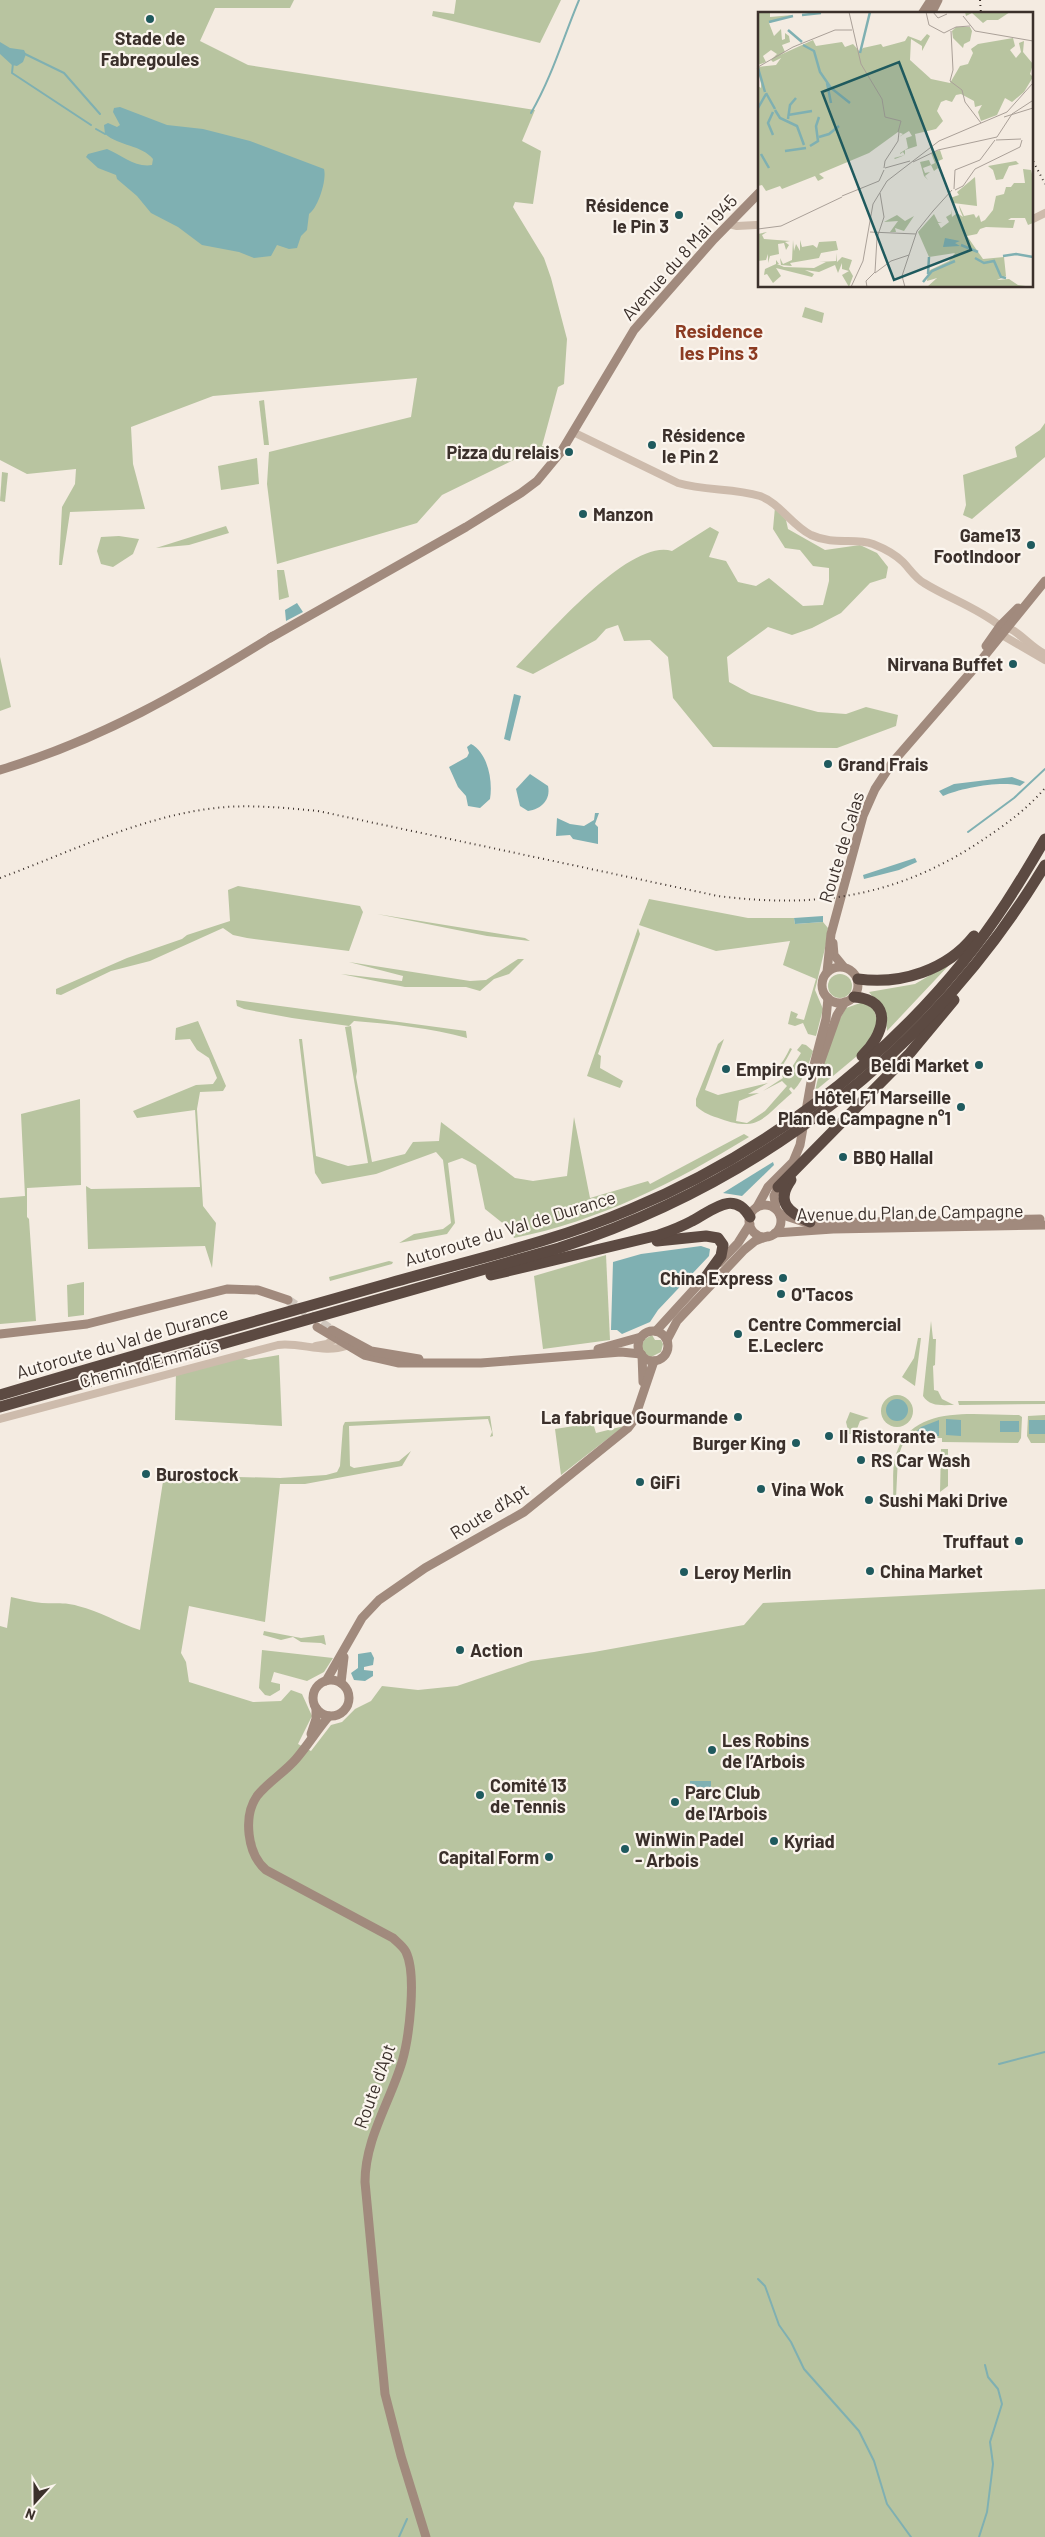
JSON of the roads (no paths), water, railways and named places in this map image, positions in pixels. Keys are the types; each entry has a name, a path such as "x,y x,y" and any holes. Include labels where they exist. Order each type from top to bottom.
{"highway":[{"name":"Autoroute du Val de Durance","path":"0,1407 559,1248 631,1222 709,1185 807,1113 887,1042 941,987 963,962 1018,886 1045,839"},
{"name":"Autoroute du Val de Durance","path":"0,1395 537,1242 609,1218 660,1196 738,1155 807,1113 856,1087 890,1057 941,1004 986,951 1017,909 1045,865"},
{"path":"858,979 896,980 947,961 971,940 1003,896 1018,886"},
{"path":"778,1187 928,1033 979,970 986,951"},
{"path":"807,1113 874,1043 881,1028 883,1019 880,1009 870,1001 849,1000"},
{"path":"799,1167 785,1188 784,1197 790,1211 810,1222"},
{"path":"332,1312 667,1232 726,1203 738,1205 750,1221"},
{"path":"596,1250 650,1241 714,1236 720,1240 724,1248 705,1278"}],"main road":[{"path":"923,12 931,0"},
{"path":"931,12 938,0"},
{"name":"Avenue du 8 Mai 1945","path":"0,770 106,731 210,673 463,523 522,493 549,469 625,344 646,315 758,194"},
{"name":"Route de Calas","path":"827,972 828,948 864,816 875,789 892,763 1044,582"},
{"name":"Route de Calas","path":"834,928 834,955 842,966"},
{"path":"565,1355 611,1346 641,1337 648,1332 656,1331 738,1243 768,1187 793,1162 800,1145 814,1065 826,1019 828,998 822,985 827,972 834,967 842,966 851,969 858,979 858,990 837,1016 811,1087"},
{"path":"828,998 834,1002 849,1000"},
{"path":"334,1335 346,1346 370,1358 399,1363 481,1363 621,1352 641,1355 654,1361 665,1355 668,1346 667,1340 677,1321 744,1250 758,1239 772,1234 779,1228 774,1196 784,1173"},
{"path":"757,1207 764,1205 778,1212"},
{"name":"Avenue du Plan de Campagne","path":"778,1212 810,1222 1045,1219"},
{"path":"750,1221 756,1234 772,1234"},
{"name":"Avenue du Plan de Campagne","path":"772,1234 833,1228 1045,1225"},
{"path":"0,1334 87,1324 179,1301 226,1293 244,1292 286,1302"},
{"path":"317,1327 377,1353 421,1359 481,1363"},
{"path":"656,1331 667,1340"},
{"path":"641,1337 638,1345 641,1355"},
{"name":"Route d'Apt","path":"641,1355 642,1392"},
{"name":"Route d'Apt","path":"326,1680 362,1618 379,1600 425,1568 524,1512 619,1436 634,1420 654,1361"},
{"name":"Route d'Apt","path":"341,1683 345,1650"},
{"path":"326,1680 334,1680 341,1683 348,1693 348,1704 339,1714 329,1716 316,1708 313,1701 315,1688 326,1680"},
{"name":"Route d'Apt","path":"306,1746 314,1726 316,1708"},
{"name":"Route d'Apt","path":"329,1716 291,1764 257,1796 251,1810 250,1839 254,1855 266,1870 392,1938 401,1946 408,1960 410,1977 407,2042 402,2062 367,2153 365,2182 386,2394 400,2456 426,2537"}],"street":[{"path":"1032,220 1045,213"},
{"path":"737,215 758,225"},
{"path":"729,224 736,226 758,225"},
{"path":"573,432 678,483 691,487 743,491 763,497 779,508 806,532 821,540 871,543 901,560 922,582 1045,654"},
{"path":"1003,629 1045,660"},
{"path":"307,1346 322,1346 334,1335"},
{"name":"Chemin d'Emmaüs","path":"0,1419 278,1345 307,1346"},
{"path":"307,1346 333,1350 346,1346"}],"water":[{"path":"0,42 10,48 24,50 26,54 23,62 17,66 12,65 0,54"},
{"path":"120,107 167,125 203,129 250,141 324,169 325,174 321,193 316,206 309,214 307,230 301,236 297,248 289,249 277,245 271,256 254,258 239,252 202,245 178,227 151,213 137,196 117,179 116,175 98,168 86,157 88,154 107,149 134,163 152,165 153,159 148,154 105,134 104,125 108,123 117,127 120,125 113,112 114,108"},
{"path":"297,603 303,612 286,621 285,610"},
{"path":"514,694 521,696 510,741 504,739"},
{"path":"471,744 482,754 490,776 490,799 480,808 468,806 466,796 458,787 449,767 467,757 469,753 467,747"},
{"path":"530,774 548,786 549,791 546,800 541,806 528,811 520,806 516,789"},
{"path":"1012,777 1025,782 1020,786 993,784 981,786 943,796 939,791 954,784"},
{"path":"595,813 599,813 595,824 598,827 598,844 573,839 570,835 556,836 557,818 570,824 584,826 594,820"},
{"path":"915,858 917,862 899,870 864,879 863,875"},
{"path":"823,916 823,922 795,924 794,918"},
{"path":"773,1162 774,1165 742,1196 723,1193"},
{"path":"701,1246 710,1249 709,1256 658,1310 650,1322 622,1334 617,1330 611,1330 613,1262 641,1254"},
{"path":"893,1399 901,1399 908,1406 908,1414 901,1421 893,1421 886,1414 886,1406"},
{"path":"946,1419 961,1420 961,1436 946,1435"},
{"path":"939,1420 939,1436 912,1436 921,1427"},
{"path":"1029,1420 1045,1420 1045,1434 1029,1434"},
{"path":"1000,1421 1019,1421 1019,1432 1000,1432"},
{"path":"371,1652 374,1658 373,1665 364,1667 364,1670 373,1671 373,1676 365,1681 354,1680 351,1673 358,1668 358,1654"},
{"path":"690,1781 711,1781 711,1792 690,1792"}],"waterway":[{"path":"531,113 551,71 579,0"},
{"path":"25,54 64,73 100,114"},
{"path":"13,63 12,73 91,125"},
{"path":"96,129 105,134"},
{"path":"968,832 1014,798 1045,769"},
{"path":"999,2064 1045,2052"},
{"path":"758,2279 765,2286 779,2325 791,2342 804,2369 859,2431 874,2461 887,2504 911,2537"},
{"path":"979,2537 987,2512 993,2464 990,2442 1002,2404 998,2389 988,2377 985,2365"},
{"path":"399,2537 407,2519"}],"tunnel":[{"path":"288,1300 332,1330"}],"railway":[{"path":"980,0 981,12"},
{"path":"1032,159 1045,184"},
{"path":"0,878 139,825 197,811 238,806 318,811 718,896 755,900 791,901 825,899 858,894 891,885 923,873 955,857 1010,820 1032,802 1045,788"}],"place":[{"name":"Stade de Fabregoules","path":"150,19"},
{"name":"Résidence le Pin 3","path":"679,215"},
{"name":"Résidence le Pin 2","path":"652,445"},
{"name":"Pizza du relais","path":"569,452"},
{"name":"Manzon","path":"583,514"},
{"name":"Game13 FootIndoor","path":"1031,545"},
{"name":"Nirvana Buffet","path":"1013,664"},
{"name":"Grand Frais","path":"828,764"},
{"name":"Beldi Market","path":"979,1065"},
{"name":"Empire Gym","path":"726,1069"},
{"name":"Hôtel F1 Marseille Plan de Campagne n°1","path":"961,1107"},
{"name":"BBQ Hallal","path":"843,1157"},
{"name":"China Express","path":"783,1278"},
{"name":"O'Tacos","path":"781,1294"},
{"name":"Centre Commercial E.Leclerc","path":"738,1334"},
{"name":"La fabrique Gourmande","path":"738,1417"},
{"name":"Il Ristorante","path":"829,1436"},
{"name":"Burger King","path":"796,1443"},
{"name":"RS Car Wash","path":"861,1460"},
{"name":"Burostock","path":"146,1474"},
{"name":"GiFi","path":"640,1482"},
{"name":"Vina Wok","path":"761,1489"},
{"name":"Sushi Maki Drive","path":"869,1500"},
{"name":"Truffaut","path":"1019,1541"},
{"name":"China Market","path":"870,1571"},
{"name":"Leroy Merlin","path":"684,1572"},
{"name":"Action","path":"460,1650"},
{"name":"Les Robins de l’Arbois","path":"712,1750"},
{"name":"Comité 13 de Tennis","path":"480,1795"},
{"name":"Parc Club de l'Arbois","path":"675,1802"},
{"name":"Kyriad","path":"774,1841"},
{"name":"WinWin Padel - Arbois","path":"625,1849"},
{"name":"Capital Form","path":"549,1857"}],"district":[{"name":"Residence les Pins 3","path":"719,341"}]}
